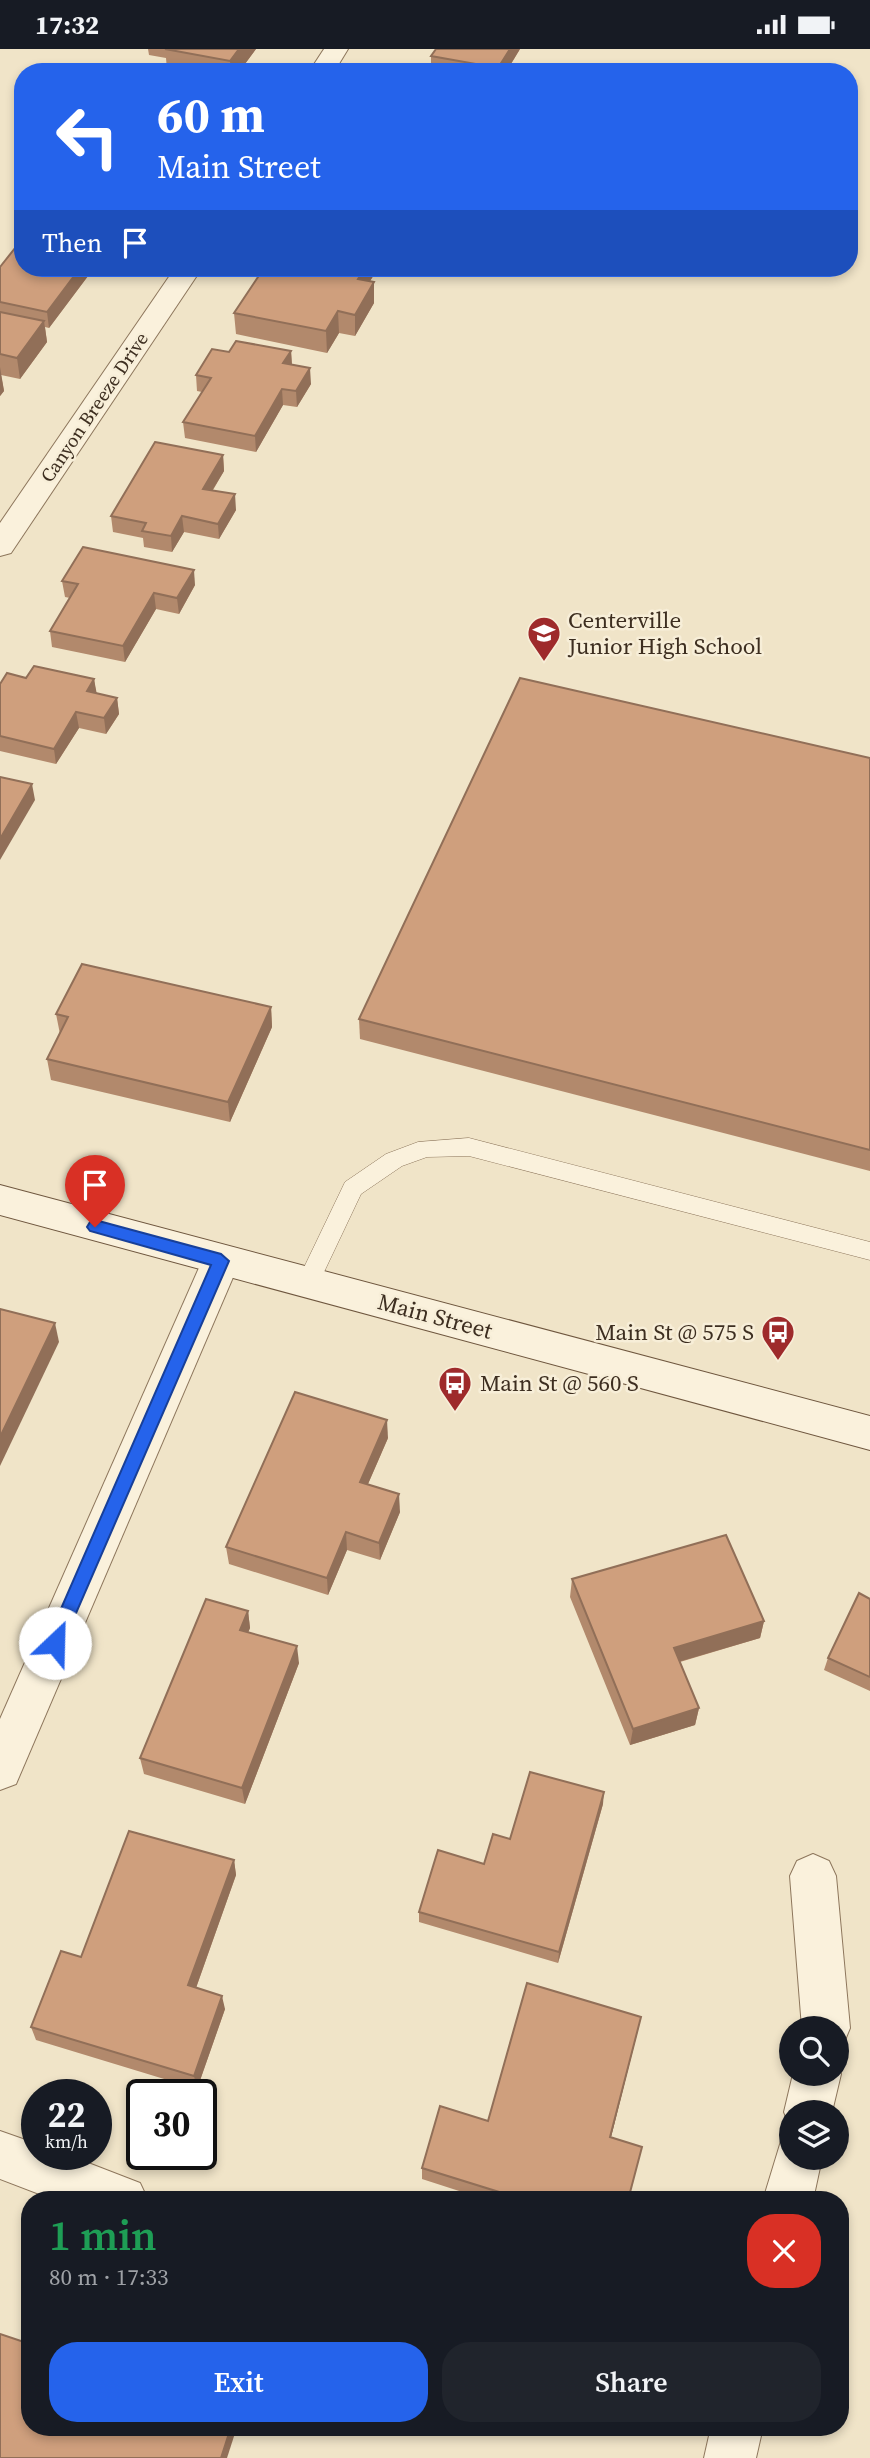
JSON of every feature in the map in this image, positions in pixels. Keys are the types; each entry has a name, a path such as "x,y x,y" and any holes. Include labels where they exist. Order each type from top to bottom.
{"street":[{"name":"Canyon Breeze Drive","path":"0,547 182,277"},
{"name":"Main Street","path":"0,1200 870,1433"},
{"path":"0,1769 221,1261"},
{"path":"813,1876 825,2016"},
{"path":"0,2155 98,2191"},
{"path":"790,2191 795,2170"},
{"path":"730,2458 735,2436"}],"lane":[{"path":"308,1282 354,1188 394,1160 426,1148 469,1147 870,1251"}],"building":[{"path":"165,49 239,49 230,61"},
{"path":"436,49 510,49 501,63 470,63 431,56"},
{"path":"14,249 14,277 73,277 47,312 0,302 0,267"},
{"path":"258,277 359,277 358,279 374,282 355,315 338,311 326,331 234,313"},
{"path":"0,312 44,321 17,358 0,354"},
{"path":"236,341 291,351 283,363 310,368 296,391 282,389 255,436 183,422 211,378 196,375 212,349 229,352"},
{"path":"155,442 223,455 203,489 235,494 218,524 182,516 171,536 142,531 146,523 111,516"},
{"path":"83,547 194,570 177,598 154,593 123,646 50,631 78,584 62,581"},
{"path":"34,666 94,679 87,691 117,698 104,718 76,712 54,749 0,736 0,684 7,673 26,678"},
{"path":"520,678 870,758 870,1150 359,1019"},
{"path":"0,777 32,784 0,839"},
{"path":"82,964 271,1007 228,1102 47,1059 68,1017 56,1014"},
{"path":"0,1309 55,1323 0,1437"},
{"path":"295,1392 387,1420 360,1482 399,1494 379,1543 346,1532 327,1578 226,1547"},
{"path":"726,1535 764,1621 674,1648 699,1708 633,1729 572,1579"},
{"path":"859,1593 870,1599 870,1677 828,1658"},
{"path":"206,1599 248,1611 240,1630 297,1646 242,1788 140,1758"},
{"path":"530,1772 604,1792 559,1952 419,1912 438,1850 484,1864 493,1834 510,1839"},
{"path":"129,1831 234,1860 188,1985 222,1996 194,2076 31,2027 61,1951 81,1957"},
{"path":"527,1983 641,2017 610,2137 642,2147 630,2191 496,2191 422,2168 440,2106 488,2121"},
{"path":"0,2334 21,2341 21,2436 228,2436 221,2458 0,2458"}],"place":[{"name":"Centerville Junior High School","path":"544,663"},
{"name":"Main St @ 575 S","path":"778,1362"},
{"name":"Main St @ 560 S","path":"455,1413"}],"route":[{"path":"55,1643 221,1261 95,1227"}]}
